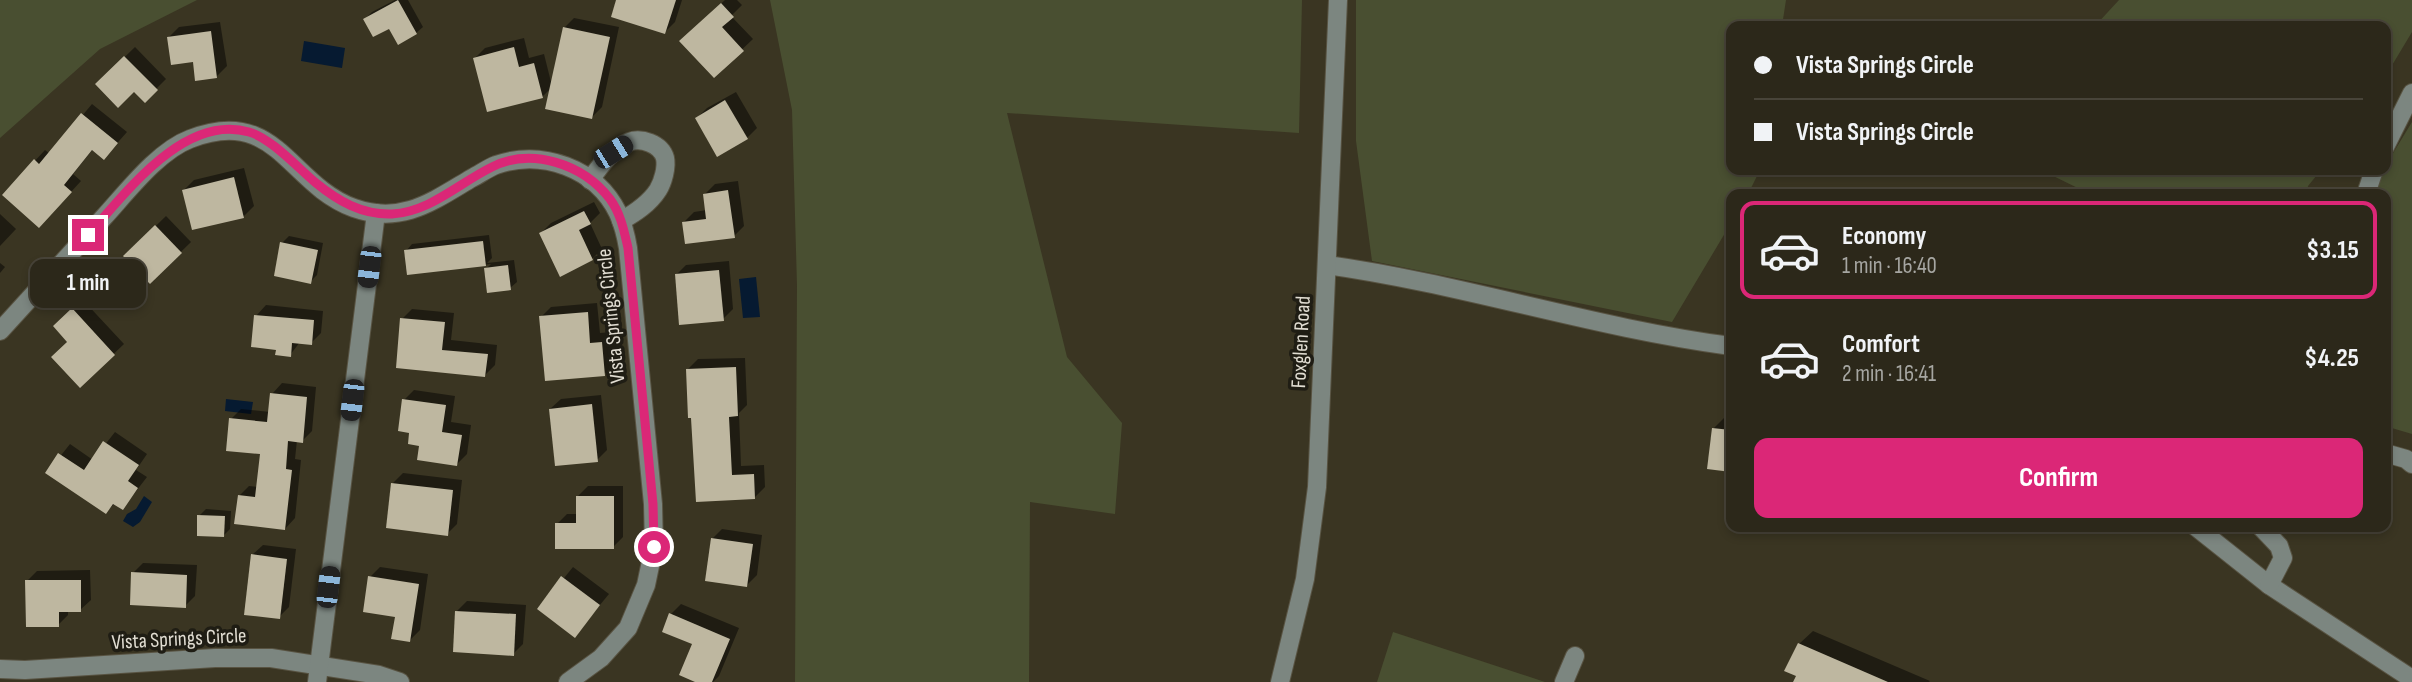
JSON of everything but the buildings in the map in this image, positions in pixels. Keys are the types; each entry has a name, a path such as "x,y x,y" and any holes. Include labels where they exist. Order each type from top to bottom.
{"street":[{"name":"Foxglen Road","path":"1280,682 1305,579 1317,487 1338,0"},
{"path":"2391,135 2412,93"},
{"name":"Vista Springs Circle","path":"0,331 141,177 172,148 188,139 222,130 249,132 269,143 333,197 354,208 376,213 393,214 422,208 494,166 522,159 554,162 570,167 590,180 609,198 621,221 628,248 653,504 654,547 646,585 628,628 601,658 568,682"},
{"path":"590,180 613,152 630,141 656,146 665,158 664,175 659,188 646,204 621,221"},
{"path":"318,675 376,213"},
{"path":"1327,265 1388,274 1678,339 1726,345"},
{"path":"2391,455 2406,459 2412,464"},
{"path":"2202,532 2269,584 2412,679"},
{"path":"2266,532 2279,546 2283,558 2269,584"},
{"path":"1564,682 1575,656"},
{"name":"Vista Springs Circle","path":"0,669 25,670 215,658 271,658 318,675 379,675 400,682"}],"green space":[{"path":"0,0 197,0 100,49 0,138"},
{"path":"770,0 1302,0 1299,133 1007,113 1067,357 1122,423 1115,514 1030,502 1029,682 795,682 797,285 792,110"},
{"path":"1356,0 1786,0 1783,21 1726,21 1726,175 1758,175 1750,189 1726,189 1726,231 1672,322 1372,261 1356,141"},
{"path":"2119,0 2412,0 2412,32 2391,67 2391,21 2100,21"},
{"path":"2412,122 2412,434 2391,428 2391,189 2378,189 2381,175 2391,175 2391,157"},
{"path":"2051,175 2317,175 2308,189 2080,189"},
{"path":"1393,632 1545,682 1377,682"}],"water":[{"path":"304,41 345,48 342,68 301,61"},
{"path":"756,277 760,317 743,318 739,279"},
{"path":"226,399 253,402 251,414 225,411"},
{"path":"144,496 152,502 140,522 133,527 123,521 127,514 136,509"}],"route":[{"path":"88,235 141,177 172,148 188,139 222,130 249,132 269,143 333,197 354,208 376,213 393,214 422,208 494,166 522,159 554,162 585,175 609,198 618,213 628,248 653,504 654,547"}]}
